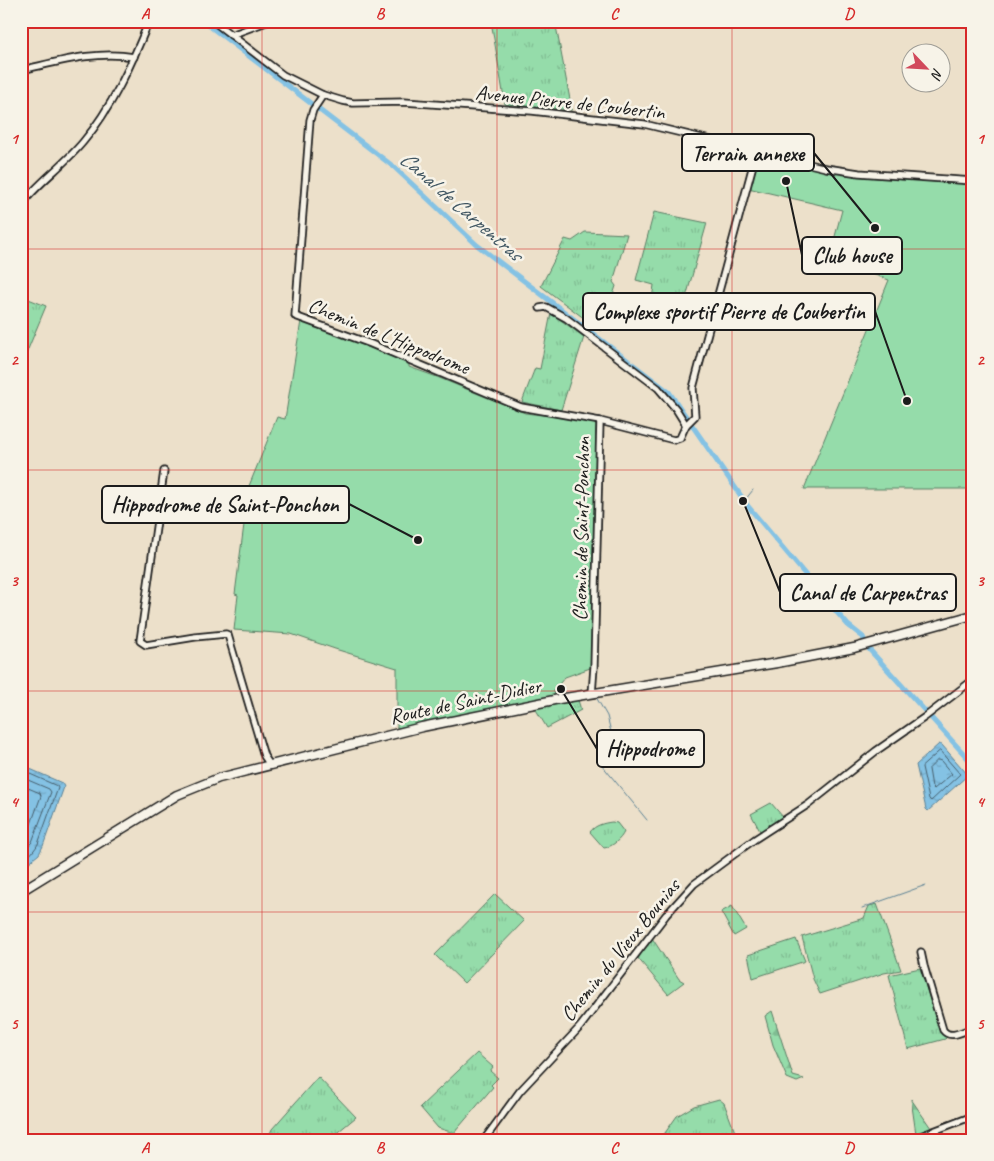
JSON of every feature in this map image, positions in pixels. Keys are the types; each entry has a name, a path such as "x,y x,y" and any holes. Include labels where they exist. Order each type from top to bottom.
{"main road":[{"name":"Route de Saint-Didier","path":"21,891 177,795 219,778 422,726 864,646 973,615"}],"street":[{"path":"21,205 82,143 94,128 107,108 134,57 149,21"},
{"name":"Avenue Pierre de Coubertin","path":"213,21 284,75 323,95 353,103 404,102 532,111 644,124 826,168 859,173 973,180"},
{"path":"231,36 269,21"},
{"path":"21,70 68,59 118,54 134,57"},
{"name":"Chemin de L'Hippodrome","path":"323,95 310,120 295,316 371,344 521,407 600,421"},
{"name":"Chemin de Saint-Ponchon","path":"592,694 600,421 676,440 683,435 686,425 696,416 694,388 696,373 757,150"},
{"path":"540,308 546,307 566,318 658,388 676,409 686,425"},
{"path":"164,471 140,640 146,645 195,637 228,635 264,756 270,765"},
{"name":"Chemin du Vieux Bounias","path":"484,1140 520,1091 585,1020 666,915 694,884 755,840 810,804 876,751 925,717 973,680"},
{"path":"921,952 945,1033 950,1035 973,1028"},
{"path":"910,1140 973,1116"}],"green space":[{"path":"491,21 555,21 572,110 505,104"},
{"path":"758,154 861,176 973,183 973,489 804,489 889,280 829,259 842,210 748,188"},
{"path":"654,212 707,223 681,315 651,306 654,285 636,280"},
{"path":"585,232 627,234 613,282 616,286 601,331 541,286 565,239 572,241"},
{"path":"21,296 46,306 21,366"},
{"path":"551,313 584,337 561,410 522,402 535,368 540,369"},
{"path":"301,321 344,335 409,363 409,367 525,413 591,421 596,425 593,667 565,677 554,690 555,696 397,728 397,668 291,634 234,630 238,595 235,594 249,486 277,417 285,419"},
{"path":"578,700 581,710 547,728 535,708"},
{"path":"771,803 783,817 761,833 751,814"},
{"path":"612,822 617,823 624,832 616,842 604,848 590,832 597,826"},
{"path":"495,894 524,921 464,983 435,955"},
{"path":"877,904 901,970 884,973 820,994 813,979 802,937 864,918 869,906"},
{"path":"732,906 746,929 734,936 721,912"},
{"path":"652,938 679,979 684,982 668,994 636,956"},
{"path":"796,939 805,961 753,978 748,955"},
{"path":"920,968 939,1028 947,1037 908,1049 889,975"},
{"path":"772,1011 793,1076 804,1079 797,1082 787,1078 773,1045 765,1016"},
{"path":"477,1053 493,1067 490,1071 498,1078 491,1085 493,1087 454,1133 438,1128 420,1107"},
{"path":"318,1077 356,1117 333,1136 334,1140 269,1140 272,1129"},
{"path":"719,1099 724,1103 738,1140 660,1140 677,1116 694,1106"},
{"path":"911,1099 931,1128 916,1134"}],"water":[{"path":"939,744 942,745 968,775 928,811 916,765"},
{"path":"21,765 62,783 64,787 43,846 39,854 27,864 28,869 21,878"}],"waterway":[{"name":"Canal de Carpentras","path":"203,21 394,167 477,245 669,392 747,505 848,625 863,637 868,648 973,764"},
{"path":"745,500 753,490"},
{"path":"609,694 596,697 607,716 614,744 597,759 647,820"},
{"path":"968,774 973,769"},
{"path":"862,908 926,885"}],"place":[{"name":"Club house","path":"786,181"},
{"name":"Terrain annexe","path":"875,228"},
{"name":"Complexe sportif Pierre de Coubertin","path":"907,401"},
{"name":"Canal de Carpentras","path":"743,501"},
{"name":"Hippodrome de Saint-Ponchon","path":"418,540"},
{"name":"Hippodrome","path":"561,689"}]}
